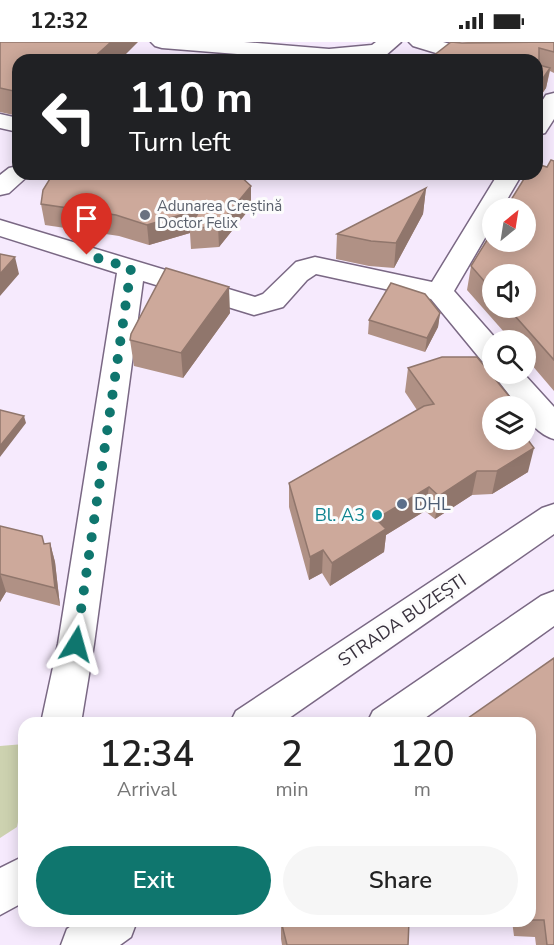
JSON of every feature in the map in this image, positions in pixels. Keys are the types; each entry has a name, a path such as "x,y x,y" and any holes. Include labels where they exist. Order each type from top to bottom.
{"street":[{"path":"341,54 377,51 390,42"},
{"path":"420,42 461,54"},
{"path":"158,46 291,48 324,54"},
{"path":"543,118 554,100"},
{"path":"0,189 12,178"},
{"path":"440,292 506,180"},
{"path":"0,228 255,306 266,306 273,303 297,273 306,267 315,266 440,292 482,342"},
{"path":"62,717 76,644 131,268"},
{"path":"517,384 554,428"},
{"name":"STRADA BUZEȘTI","path":"259,717 554,517"},
{"path":"396,717 554,606"},
{"path":"0,892 18,881"},
{"path":"83,945 107,927"}],"green space":[{"path":"18,744 18,822 17,827 0,838 0,746"}],"building":[{"path":"0,42 111,42 98,54 12,54 12,91 0,88"},
{"path":"451,42 554,42 554,52 539,48 539,54 436,54"},
{"path":"543,66 550,68 543,78"},
{"path":"551,160 554,161 554,360 536,340 536,330 527,330 517,318 536,318 536,264 482,264 482,279 471,266 482,248 482,252 536,252 536,198 512,198 523,180 543,180 543,166 547,167"},
{"path":"49,180 244,180 251,186 218,226 190,229 200,209 147,225 116,215 41,204 43,190"},
{"path":"426,188 396,243 337,234"},
{"path":"0,254 15,257 0,274"},
{"path":"166,268 229,287 181,353 130,340"},
{"path":"391,283 425,294 440,313 427,338 369,320"},
{"path":"442,357 477,357 482,363 482,384 499,384 509,396 482,396 482,450 531,450 497,471 477,471 439,496 429,487 376,519 386,529 332,563 323,550 310,557 289,483 424,406 434,404 408,368"},
{"path":"0,410 24,416 0,446"},
{"path":"0,526 42,536 44,544 50,543 55,588 0,574"},
{"path":"554,658 554,945 547,945 544,920 536,920 536,717 470,717"},
{"path":"282,927 409,927 408,945 287,945"}],"place":[{"name":"Adunarea Creștină Doctor Felix","path":"145,215"},
{"name":"DHL","path":"402,504"},
{"name":"Bl. A3","path":"377,515"}],"route":[{"path":"76,644 131,268 87,255"}]}
